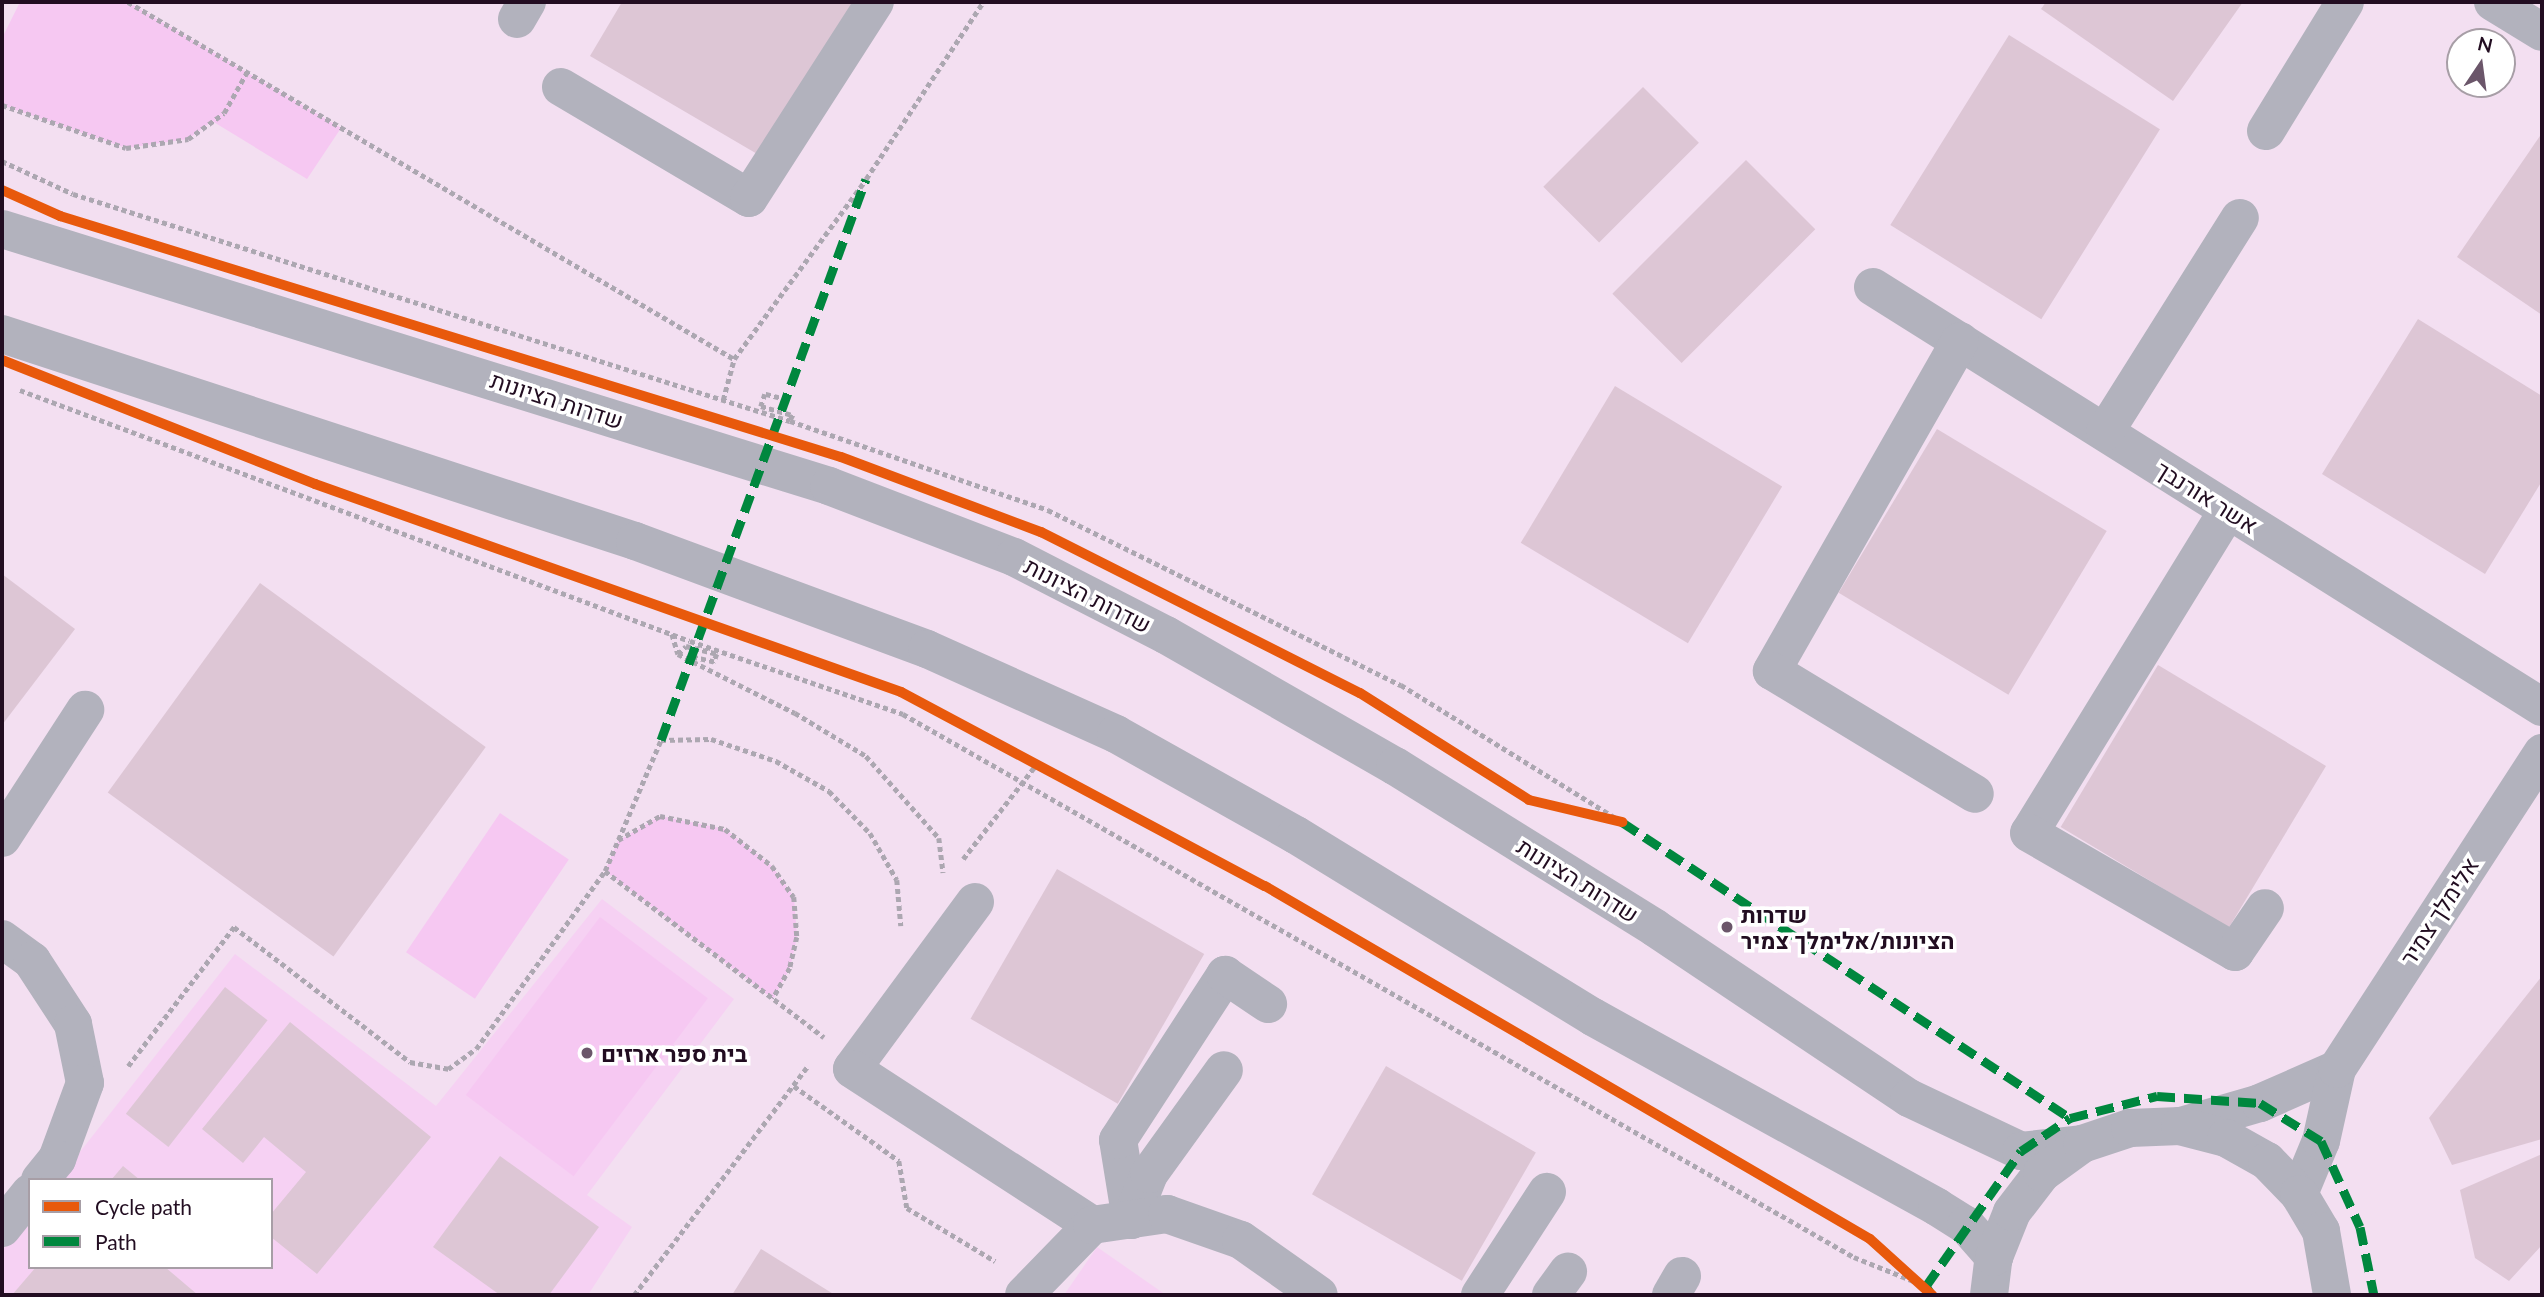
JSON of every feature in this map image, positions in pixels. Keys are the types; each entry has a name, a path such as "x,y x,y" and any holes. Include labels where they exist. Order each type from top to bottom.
{"street":[{"path":"561,87 749,198 875,2"},
{"path":"2266,131 2345,2"},
{"path":"2493,2 2542,32"},
{"path":"2105,432 2240,218"},
{"name":"שדרות הציונות","path":"2,229 829,486 1014,557 1166,635 1395,766 1655,928 1909,1098 2021,1151 2082,1144"},
{"name":"אשר אורנבך","path":"1873,287 2542,707"},
{"path":"2,334 635,541 927,649 1116,734 1296,835 1593,1017 1937,1207 1966,1225 1994,1257"},
{"path":"1960,341 1772,671 1975,794"},
{"path":"2228,510 2029,834 2235,952 2265,908"},
{"path":"2,838 85,710"},
{"name":"אלימלך צמיר","path":"2300,1194 2321,1142 2337,1069 2542,753"},
{"path":"964,888 852,1069 1092,1225"},
{"path":"2,939 32,961 74,1024 85,1083 57,1159 42,1178"},
{"path":"1131,1220 1118,1140 1225,975 1268,1004"},
{"path":"1989,1295 1994,1257 2012,1212 2042,1173 2082,1144 2130,1128 2180,1126 2260,1103 2337,1069"},
{"path":"1131,1220 1149,1174 1224,1070"},
{"path":"2180,1126 2226,1138 2267,1161 2300,1194 2320,1231 2332,1295"},
{"path":"1480,1295 1546,1192"},
{"path":"2,1228 28,1196"},
{"path":"1028,1289 1092,1225 1167,1214 1241,1240 1319,1295"}],"path":[{"path":"128,2 734,359"},
{"path":"723,400 734,359 866,179 983,2"},
{"path":"2,105 125,148 188,139 223,113 247,72"},
{"path":"14,387 672,634 903,714 1025,779 1854,1257 1926,1286"},
{"path":"787,400 765,394 761,406 793,415 790,421"},
{"path":"672,634 678,654 866,755 939,838 944,884 964,888"},
{"path":"678,654 686,646 717,654 715,662 692,657"},
{"path":"125,1070 234,927 410,1062 448,1069 475,1049 605,871 661,740 711,739 776,761 829,791 870,833 897,880 902,940"},
{"path":"1027,755 1051,768"},
{"path":"960,864 1039,761"},
{"path":"1582,813 1622,822"},
{"path":"618,841 660,816 725,829 772,866 794,897 797,937 790,968 773,999"},
{"path":"605,871 827,1040"},
{"path":"821,1049 836,1028"},
{"path":"634,1295 814,1058"},
{"path":"793,1086 899,1161 907,1208 1028,1289"},
{"path":"1889,1255 1926,1286"}],"shaded area":[{"path":"20,2 128,2 341,128 307,179 212,121 188,139 126,148 2,105 2,38"},
{"path":"500,813 569,859 475,999 406,952"},
{"path":"660,816 725,829 772,866 794,897 797,937 790,968 773,999 605,871 618,841"},
{"name":"בית ספר ארזים","path":"602,899 734,999 587,1195 632,1227 588,1295 2,1295 2,1251 28,1218 28,1269 273,1269 273,1178 60,1178 235,954 436,1106"},
{"path":"600,917 708,998 574,1176 466,1095"},
{"path":"1097,1247 1166,1295 1064,1295"}],"building":[{"path":"622,2 856,2 764,158 590,56"},
{"path":"2046,2 2243,2 2173,101 2041,9"},
{"path":"2009,35 2160,129 2041,319 1890,225"},
{"path":"1643,87 1699,143 1599,243 1543,187"},
{"path":"2542,133 2542,315 2457,257"},
{"path":"1746,160 1815,229 1682,363 1612,294"},
{"path":"2418,319 2542,396 2542,481 2485,574 2322,474"},
{"path":"1615,386 1782,486 1688,643 1521,543"},
{"path":"1937,429 2107,531 2008,695 1839,593"},
{"path":"2,574 75,629 2,725"},
{"path":"260,583 486,747 333,957 108,793"},
{"path":"2158,665 2326,766 2229,928 2061,827"},
{"path":"1057,869 1204,954 1118,1104 971,1019"},
{"path":"2542,976 2542,1139 2452,1165 2429,1118"},
{"path":"225,987 268,1020 168,1147 126,1114"},
{"path":"290,1022 431,1137 317,1274 273,1239 273,1212 306,1172 264,1137 243,1163 202,1129"},
{"path":"1386,1066 1536,1152 1462,1281 1312,1194"},
{"path":"2542,1154 2542,1245 2509,1281 2475,1258 2460,1190"},
{"path":"500,1156 599,1227 549,1295 500,1295 433,1247"},
{"path":"123,1166 138,1178 113,1178"},
{"path":"761,1249 835,1295 732,1295"},
{"path":"34,1269 167,1269 198,1295 12,1295"}],"marked path":[{"path":"661,740 866,179"},
{"path":"1622,822 2070,1118 2157,1096 2260,1103 2321,1141 2360,1227 2374,1295"},
{"path":"1930,1292 1926,1286 2021,1151 2070,1118"}],"cycle path":[{"path":"2,190 60,216 841,457 1041,532 1360,693 1529,800 1622,822"},
{"path":"2,360 315,484 901,692 1265,886 1870,1239 1932,1295"}],"place":[{"name":"שדרות הציונות/אלימלך צמיר","path":"1727,927"},
{"name":"בית ספר ארזים","path":"587,1053"}]}
